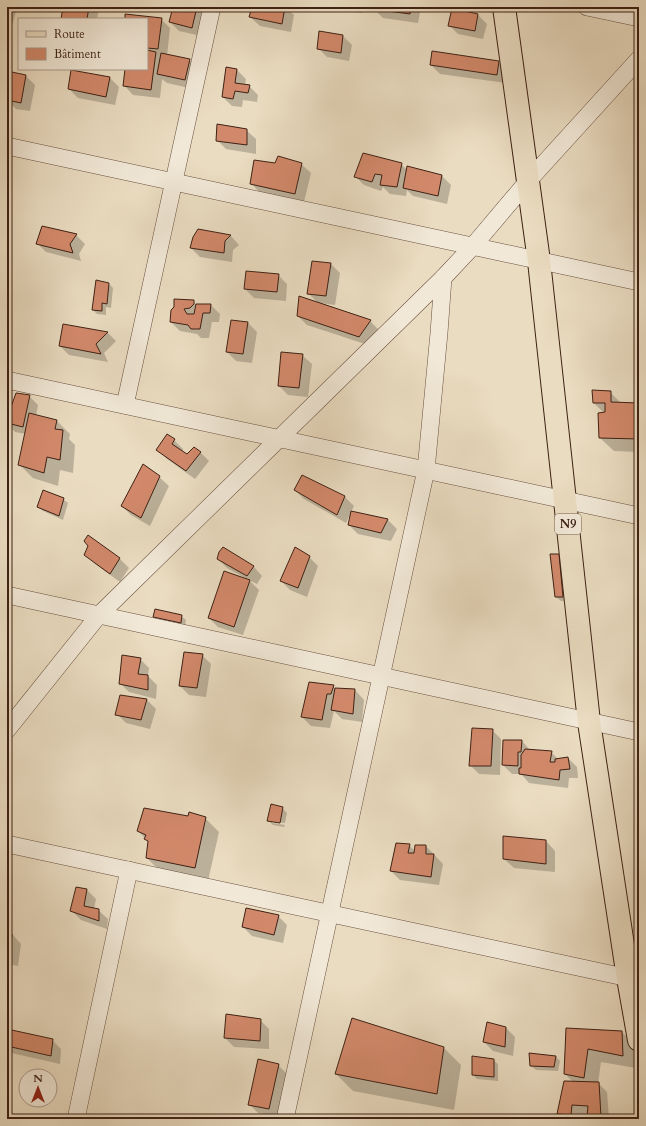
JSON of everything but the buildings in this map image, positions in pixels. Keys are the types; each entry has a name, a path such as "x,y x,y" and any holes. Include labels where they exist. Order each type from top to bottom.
{"main road":[{"name":"N9","path":"504,7 539,261 589,722 634,980 639,1040"}],"street":[{"path":"125,405 212,7"},
{"path":"587,7 639,18"},
{"path":"7,730 99,615 443,278 473,246 528,181 639,59"},
{"path":"7,146 639,282"},
{"path":"285,1119 426,470 443,278"},
{"path":"7,380 639,516"},
{"path":"7,595 639,732"},
{"path":"7,844 634,980"},
{"path":"76,1119 129,870"}]}
